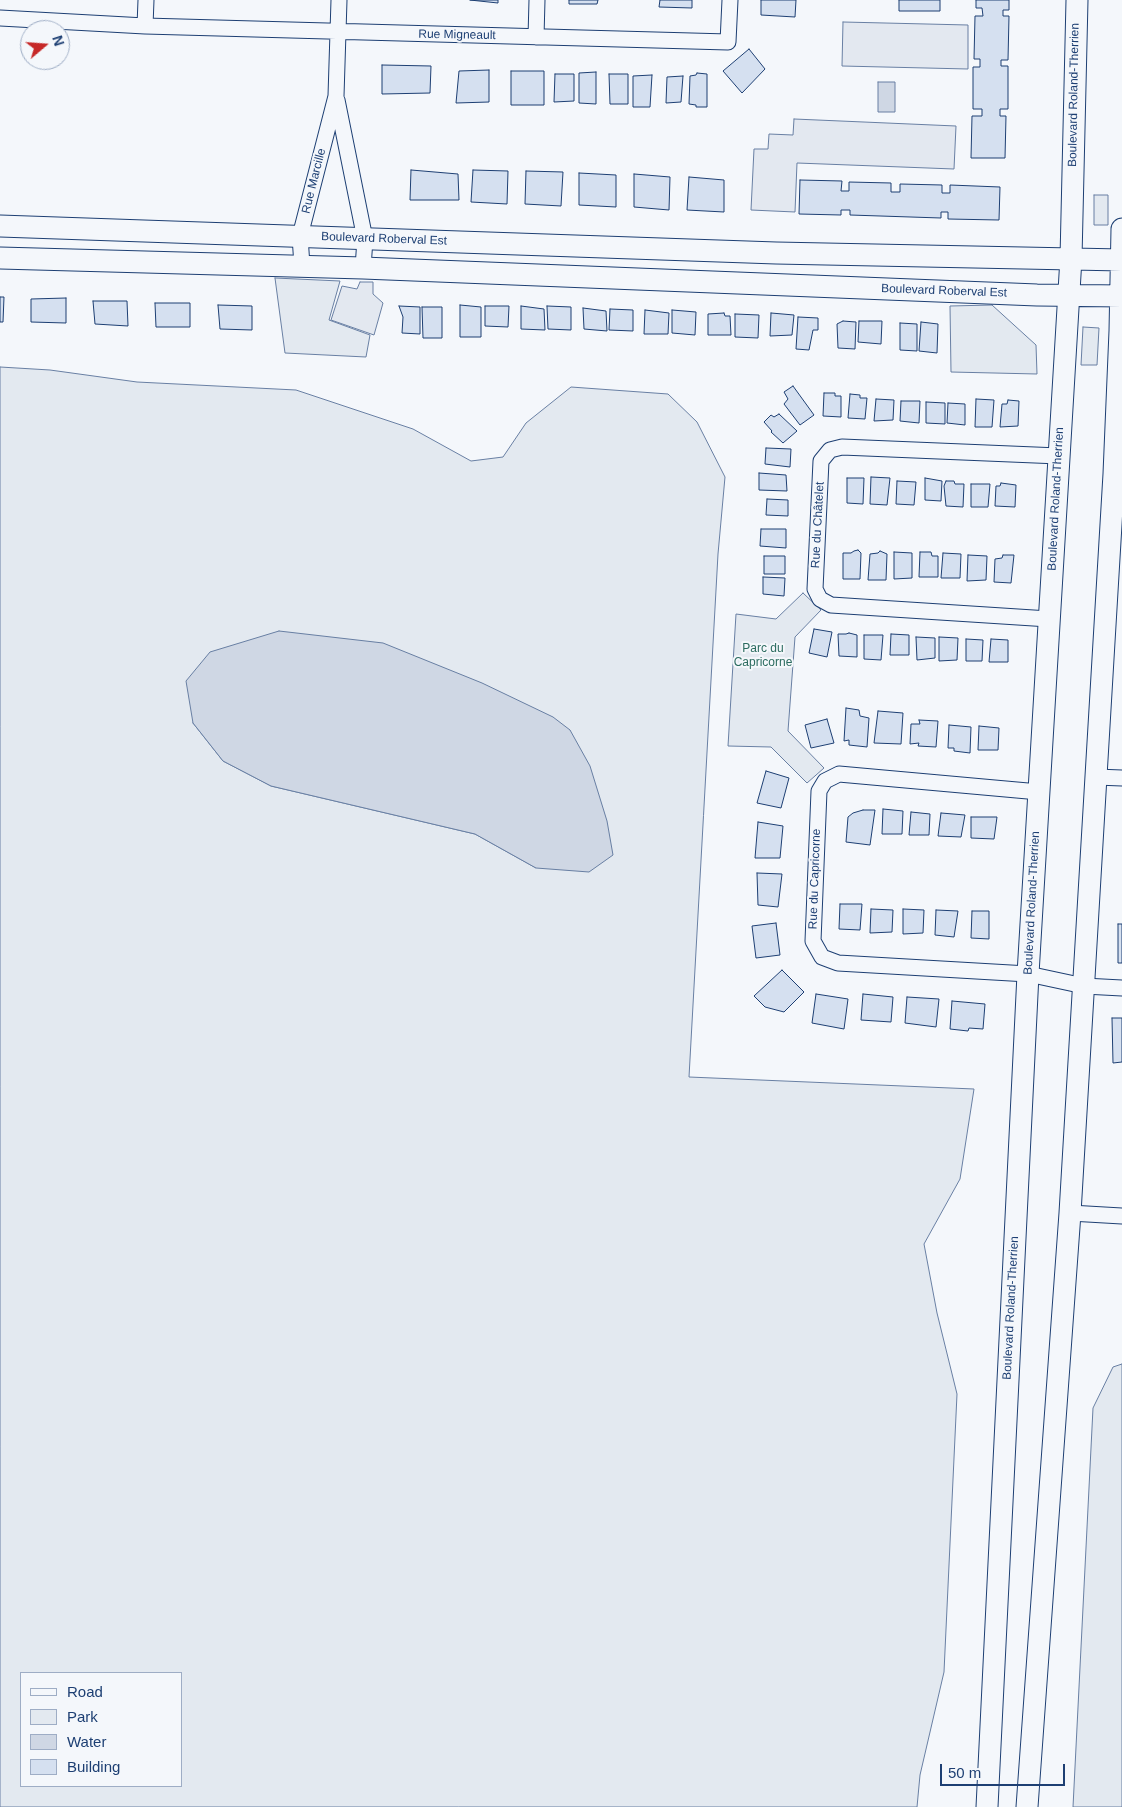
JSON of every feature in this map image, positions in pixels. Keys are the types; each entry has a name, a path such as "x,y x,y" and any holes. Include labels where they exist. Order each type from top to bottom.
{"main road":[{"name":"Boulevard Roland-Therrien","path":"987,1807 1028,974 1070,258 1077,0"},
{"name":"Boulevard Roberval Est","path":"0,226 767,253 1122,260"},
{"path":"1027,1807 1070,1213 1096,777 1118,475 1122,229"},
{"path":"765,284 767,253"},
{"name":"Boulevard Roberval Est","path":"0,258 363,268 1068,296 1121,296"}],"street":[{"path":"145,26 146,0"},
{"name":"Rue Marcille","path":"302,266 300,236 336,96 339,0"},
{"path":"536,37 537,0"},
{"name":"Rue Migneault","path":"0,18 145,26 728,42 730,0"},
{"name":"Rue Marcille","path":"336,96 365,239 363,268"},
{"name":"Rue du Châtelet","path":"1049,619 832,605 820,599 815,589 821,461 830,450 842,447 1059,456"},
{"name":"Rue du Capricorne","path":"1039,792 839,774 825,781 819,791 813,941 822,957 838,963 1028,974 1084,986 1122,988"},
{"path":"1096,777 1122,778"},
{"path":"1070,1213 1122,1216"}],"green space":[{"path":"1094,195 1108,195 1108,225 1094,225"},
{"path":"275,278 340,281 329,320 370,335 366,357 285,353"},
{"path":"992,305 1036,345 1037,374 951,372 950,306"},
{"path":"1083,327 1099,328 1097,365 1081,365"},
{"path":"0,367 50,370 137,382 296,390 413,429 471,461 503,457 526,423 571,387 668,394 697,422 725,477 718,554 689,1077 974,1089 960,1179 924,1244 937,1313 957,1394 944,1672 920,1775 917,1807 0,1807","holes":["193,723 570,730 536,868 475,834 271,786 223,761"]},
{"name":"Parc du Capricorne","path":"803,593 821,610 795,637 788,731 824,768 807,783 771,747 728,746 736,614 776,619"},
{"path":"1122,1364 1122,1807 1073,1807 1093,1408 1113,1367"}],"shaded area":[{"path":"843,22 968,25 968,69 842,66"},
{"path":"794,119 956,126 954,169 797,163 795,212 751,210 754,149 768,149 769,134 793,135"},
{"path":"360,282 373,282 373,294 383,303 374,335 331,320 342,286 357,289"}],"water":[{"path":"878,82 895,82 895,112 878,112"},
{"path":"279,631 383,643 482,683 553,717 570,730 590,766 607,821 613,855 589,872 536,868 475,834 271,786 223,761 193,723 186,681 210,652"}],"building":[{"path":"470,0 498,0 498,3"},
{"path":"569,0 598,0 597,4 569,4"},
{"path":"660,0 692,0 692,8 659,7"},
{"path":"761,0 796,0 795,17 761,15"},
{"path":"899,0 940,0 940,11 899,11"},
{"path":"976,0 1009,0 1009,10 1003,10 1003,16 1009,16 1008,60 1001,60 1001,66 1008,66 1008,109 1000,109 1000,116 1006,116 1005,158 971,158 972,116 982,116 982,109 973,109 973,67 980,67 980,59 974,59 975,16 983,16 982,8 976,8"},
{"path":"749,49 765,69 742,93 723,71"},
{"path":"382,65 431,66 430,93 382,94"},
{"path":"489,70 489,102 456,103 459,71"},
{"path":"511,71 544,71 544,105 511,105"},
{"path":"596,72 596,104 579,103 579,73"},
{"path":"697,73 707,74 707,107 696,107 696,105 689,104 690,76"},
{"path":"555,74 574,74 574,101 554,102"},
{"path":"609,74 628,74 628,104 610,104"},
{"path":"652,75 650,107 633,107 633,76"},
{"path":"683,76 681,102 666,103 667,77"},
{"path":"411,170 458,174 459,200 410,200"},
{"path":"473,170 508,171 507,204 471,202"},
{"path":"526,171 563,172 561,206 525,204"},
{"path":"579,173 616,175 616,207 579,205"},
{"path":"634,174 670,177 669,210 634,207"},
{"path":"689,177 724,180 724,212 687,210"},
{"path":"800,180 842,181 841,191 849,191 849,182 891,183 891,192 900,192 900,184 942,185 942,193 950,193 950,185 1000,187 999,220 948,219 948,212 941,212 941,218 850,215 850,210 841,210 841,215 799,214"},
{"path":"0,297 4,297 3,322 0,322"},
{"path":"66,298 66,323 31,322 31,299"},
{"path":"93,301 127,301 128,326 95,324"},
{"path":"155,303 190,303 190,327 156,327"},
{"path":"218,305 252,306 252,330 220,329"},
{"path":"460,305 481,307 481,337 460,337"},
{"path":"399,306 420,307 420,334 402,333 403,317"},
{"path":"485,306 509,306 508,327 485,326"},
{"path":"521,306 544,309 545,330 521,329"},
{"path":"547,306 571,307 571,330 548,329"},
{"path":"422,307 442,307 442,338 423,338"},
{"path":"583,308 606,311 607,331 584,329"},
{"path":"610,309 633,310 633,331 609,330"},
{"path":"645,310 669,313 668,334 644,334"},
{"path":"672,310 696,312 695,335 672,333"},
{"path":"724,313 725,316 730,316 731,335 708,335 708,314"},
{"path":"771,313 794,315 792,335 770,336"},
{"path":"735,314 759,315 758,338 735,337"},
{"path":"798,317 818,318 818,330 813,330 809,350 796,349"},
{"path":"843,321 856,322 855,349 838,348 837,324"},
{"path":"859,321 882,321 881,344 858,342"},
{"path":"921,322 938,324 937,353 919,351"},
{"path":"900,323 917,324 917,351 900,350"},
{"path":"793,386 814,415 800,425 784,404 788,399 784,392"},
{"path":"824,393 835,393 835,396 841,396 841,417 823,416"},
{"path":"850,394 860,395 860,398 867,398 865,419 848,418"},
{"path":"876,399 894,400 893,420 874,421"},
{"path":"976,399 994,400 992,427 975,427"},
{"path":"1008,400 1019,401 1018,426 1000,427 1002,404 1007,404"},
{"path":"901,401 920,401 919,423 900,421"},
{"path":"926,402 945,403 945,424 926,423"},
{"path":"948,403 965,404 965,425 947,423"},
{"path":"779,414 797,431 783,443 771,432 764,422 771,415 774,417"},
{"path":"766,448 791,449 790,467 765,464"},
{"path":"759,473 786,475 787,491 759,490"},
{"path":"871,477 890,478 887,505 870,504"},
{"path":"847,478 864,478 863,504 847,503"},
{"path":"925,478 942,481 941,501 925,500"},
{"path":"897,481 916,482 914,505 896,504"},
{"path":"946,481 964,484 963,507 946,506 944,486"},
{"path":"1001,483 1016,485 1015,507 995,506 996,486 1000,486"},
{"path":"971,484 990,484 988,507 971,507"},
{"path":"767,499 788,500 788,516 766,515"},
{"path":"761,529 786,529 786,548 760,546"},
{"path":"858,550 861,553 860,579 843,579 843,553 851,553"},
{"path":"880,551 887,554 886,580 868,580 870,554"},
{"path":"894,552 912,553 912,578 894,579"},
{"path":"920,552 931,552 932,556 938,556 938,577 919,577"},
{"path":"943,553 961,554 960,578 941,578"},
{"path":"968,555 987,556 986,580 967,581"},
{"path":"1003,555 1014,555 1011,583 994,582 995,559 1002,558"},
{"path":"764,556 785,556 785,574 764,574"},
{"path":"763,577 785,578 784,596 763,594"},
{"path":"814,629 832,632 827,657 809,653"},
{"path":"849,633 857,635 857,657 839,656 838,634"},
{"path":"891,634 909,635 909,655 890,655"},
{"path":"864,635 883,635 881,660 864,659"},
{"path":"916,637 935,638 935,658 917,660"},
{"path":"939,637 958,638 957,660 939,661"},
{"path":"966,639 983,640 982,661 966,661"},
{"path":"991,639 1008,640 1008,662 989,662"},
{"path":"846,708 859,710 860,716 869,718 867,747 849,745 849,740 844,741"},
{"path":"878,711 903,713 901,744 874,743"},
{"path":"827,719 834,743 811,748 805,725"},
{"path":"919,720 938,721 936,747 918,746 919,743 910,744 911,724 920,724"},
{"path":"949,725 971,727 970,753 954,751 954,748 948,748"},
{"path":"979,726 999,728 998,750 978,750"},
{"path":"766,771 789,778 781,808 757,803"},
{"path":"883,809 903,811 902,834 882,834"},
{"path":"863,810 875,810 870,845 846,842 848,817 853,813"},
{"path":"911,812 930,814 929,835 909,835"},
{"path":"941,813 965,815 961,837 938,836"},
{"path":"971,817 997,817 994,839 971,838"},
{"path":"758,822 783,826 780,858 755,858"},
{"path":"757,873 782,874 778,907 758,905"},
{"path":"840,904 862,904 860,930 839,929"},
{"path":"871,909 893,910 892,932 870,933"},
{"path":"903,909 924,910 923,933 903,934"},
{"path":"936,910 958,911 954,937 935,935"},
{"path":"972,911 989,911 989,939 971,938"},
{"path":"776,923 780,955 756,958 752,926"},
{"path":"1118,924 1122,924 1122,963 1118,963"},
{"path":"782,970 804,992 784,1012 765,1007 754,996"},
{"path":"816,994 848,999 844,1029 812,1023"},
{"path":"863,994 893,997 891,1022 861,1020"},
{"path":"907,997 939,999 936,1027 905,1023"},
{"path":"952,1001 985,1004 983,1029 969,1028 968,1031 950,1029"},
{"path":"1112,1018 1122,1018 1122,1062 1113,1063"}]}
